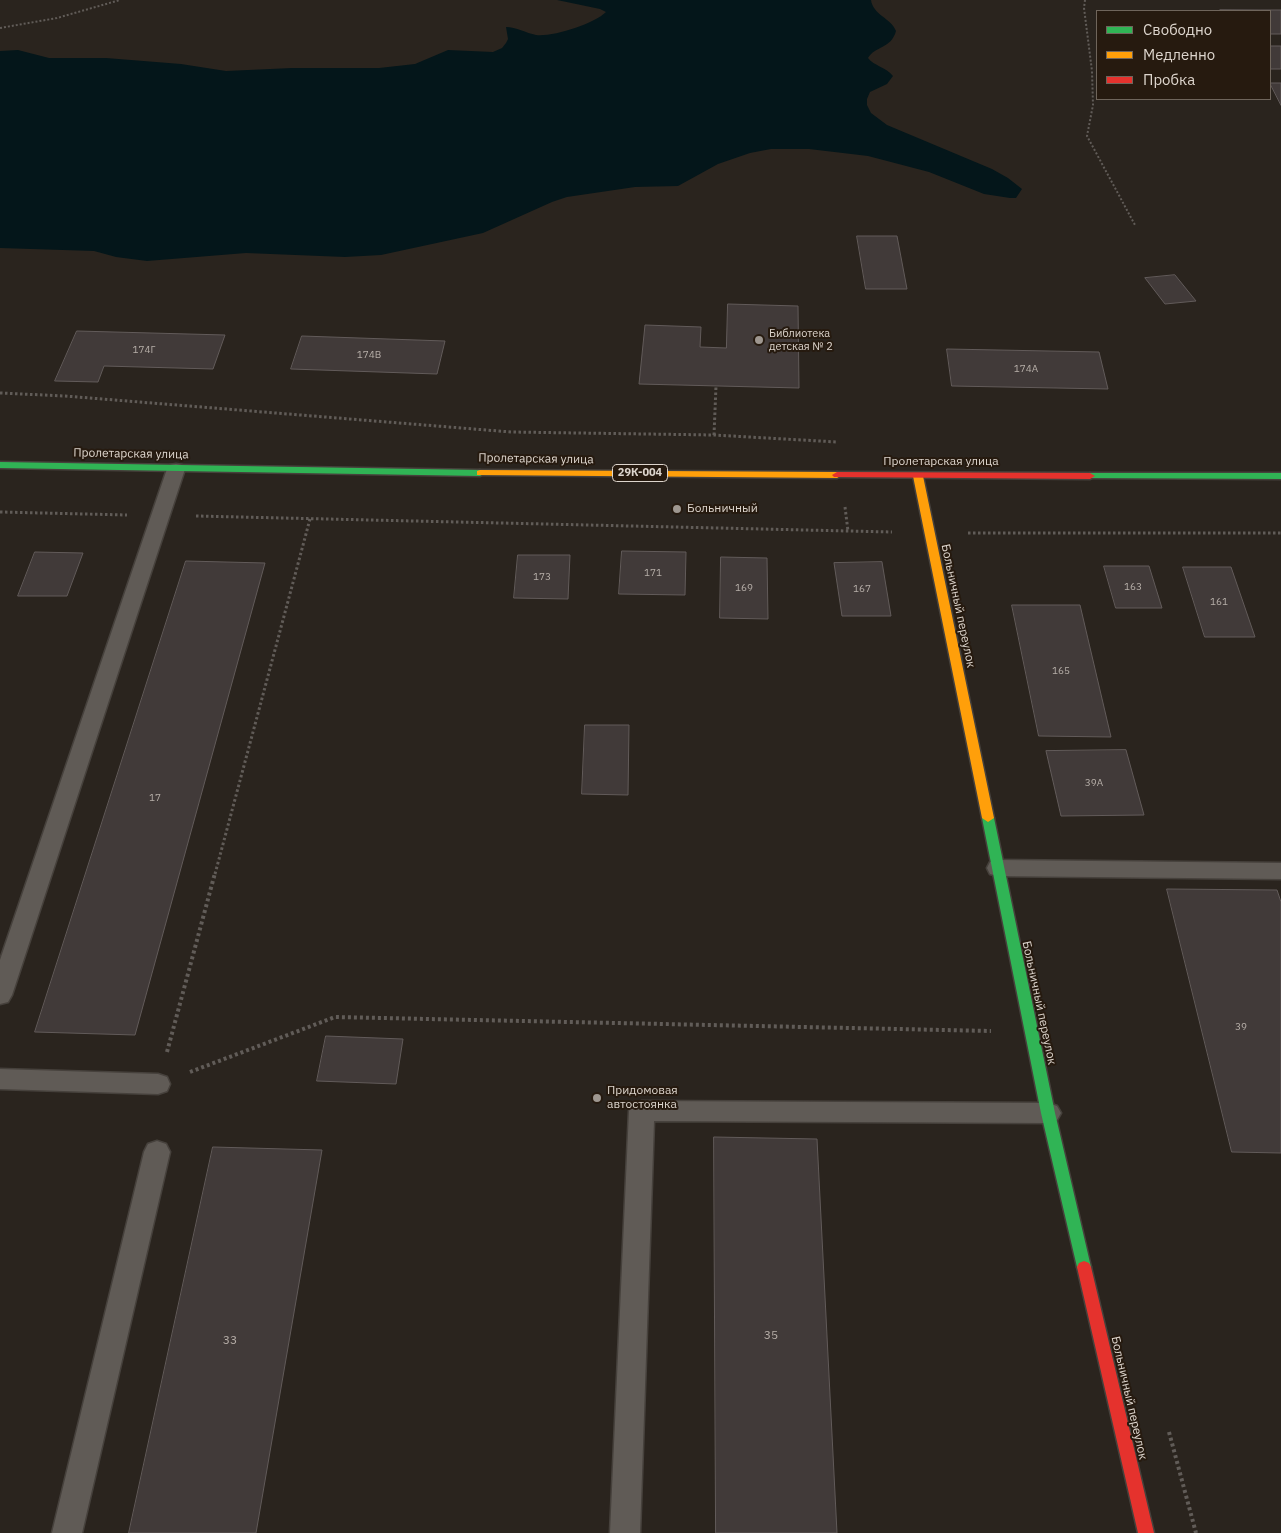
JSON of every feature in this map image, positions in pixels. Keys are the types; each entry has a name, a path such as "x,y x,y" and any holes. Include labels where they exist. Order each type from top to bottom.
{"main road":[{"name":"Пролетарская улица","path":"0,465 176,469 918,476 1281,476"},
{"name":"Больничный переулок","path":"918,476 1048,1113 1146,1533"}],"lane":[{"path":"0,995 162,516 176,469"},
{"path":"998,868 1281,871"},
{"path":"0,1079 158,1084"},
{"path":"625,1533 642,1112 1048,1113"},
{"path":"67,1533 157,1152"}],"path":[{"path":"0,28 57,18 120,0"},
{"path":"1085,0 1084,8 1092,71 1093,104 1087,136 1135,225"},
{"path":"0,393 65,396 511,432 714,435 716,386"},
{"path":"0,512 929,532"},
{"path":"158,1084 310,519"},
{"path":"960,533 1281,533"},
{"path":"158,1084 335,1017 1031,1032"}],"shaded area":[{"path":"557,0 871,0 878,13 896,31 894,37 887,44 868,58 893,76 887,84 870,92 867,105 871,113 887,125 992,169 1022,189 1016,198 984,194 929,172 868,156 809,149 771,149 750,153 718,164 678,186 635,187 567,197 483,233 381,255 345,257 246,253 147,261 116,257 94,251 0,248 0,51 18,50 49,58 106,58 181,64 226,71 292,68 379,68 415,64 448,50 493,52 502,48 506,43 508,39 506,27 536,35 552,34 583,25 606,12"}],"building":[{"path":"1271,10 1281,10 1281,34 1271,34"},
{"path":"1271,46 1281,46 1281,69 1271,69"},
{"path":"1271,83 1281,83 1281,105 1271,85"},
{"path":"857,236 897,236 907,289 866,289"},
{"path":"1175,275 1196,301 1165,304 1145,278"},
{"path":"728,304 798,306 799,388 639,384 645,325 701,327 700,347 726,348"},
{"path":"77,331 225,335 213,369 104,366 98,382 55,381"},
{"path":"302,336 445,341 437,374 291,369"},
{"path":"947,349 1099,352 1108,389 952,386"},
{"path":"622,551 686,552 685,595 619,594"},
{"path":"35,552 83,553 67,596 18,596"},
{"path":"518,555 570,555 568,599 514,598"},
{"path":"721,557 767,558 768,619 720,618"},
{"path":"186,561 265,563 135,1035 35,1032"},
{"path":"882,562 891,616 842,616 834,563"},
{"path":"1104,566 1149,566 1162,608 1116,608"},
{"path":"1183,567 1231,567 1255,637 1205,637"},
{"path":"1012,605 1080,605 1111,737 1039,736"},
{"path":"585,725 629,725 628,795 582,794"},
{"path":"1126,750 1144,815 1061,816 1046,751"},
{"path":"1167,889 1277,890 1281,902 1281,1153 1232,1152"},
{"path":"326,1036 403,1039 396,1084 317,1081"},
{"path":"714,1137 817,1139 837,1533 716,1533"},
{"path":"213,1147 322,1150 256,1533 129,1533"}],"traffic: fast":[{"path":"0,465 480,473"},
{"path":"1090,476 1281,476"},
{"path":"988,818 1048,1113 1084,1267"}],"traffic: slow":[{"path":"480,473 837,475"},
{"path":"918,476 988,818"}],"traffic: jam":[{"path":"837,475 1090,476"},
{"path":"1084,1267 1146,1533"}],"place":[{"name":"Библиотека детская № 2","path":"759,340"},
{"name":"Больничный","path":"677,509"},
{"name":"Придомовая автостоянка","path":"597,1098"}]}
